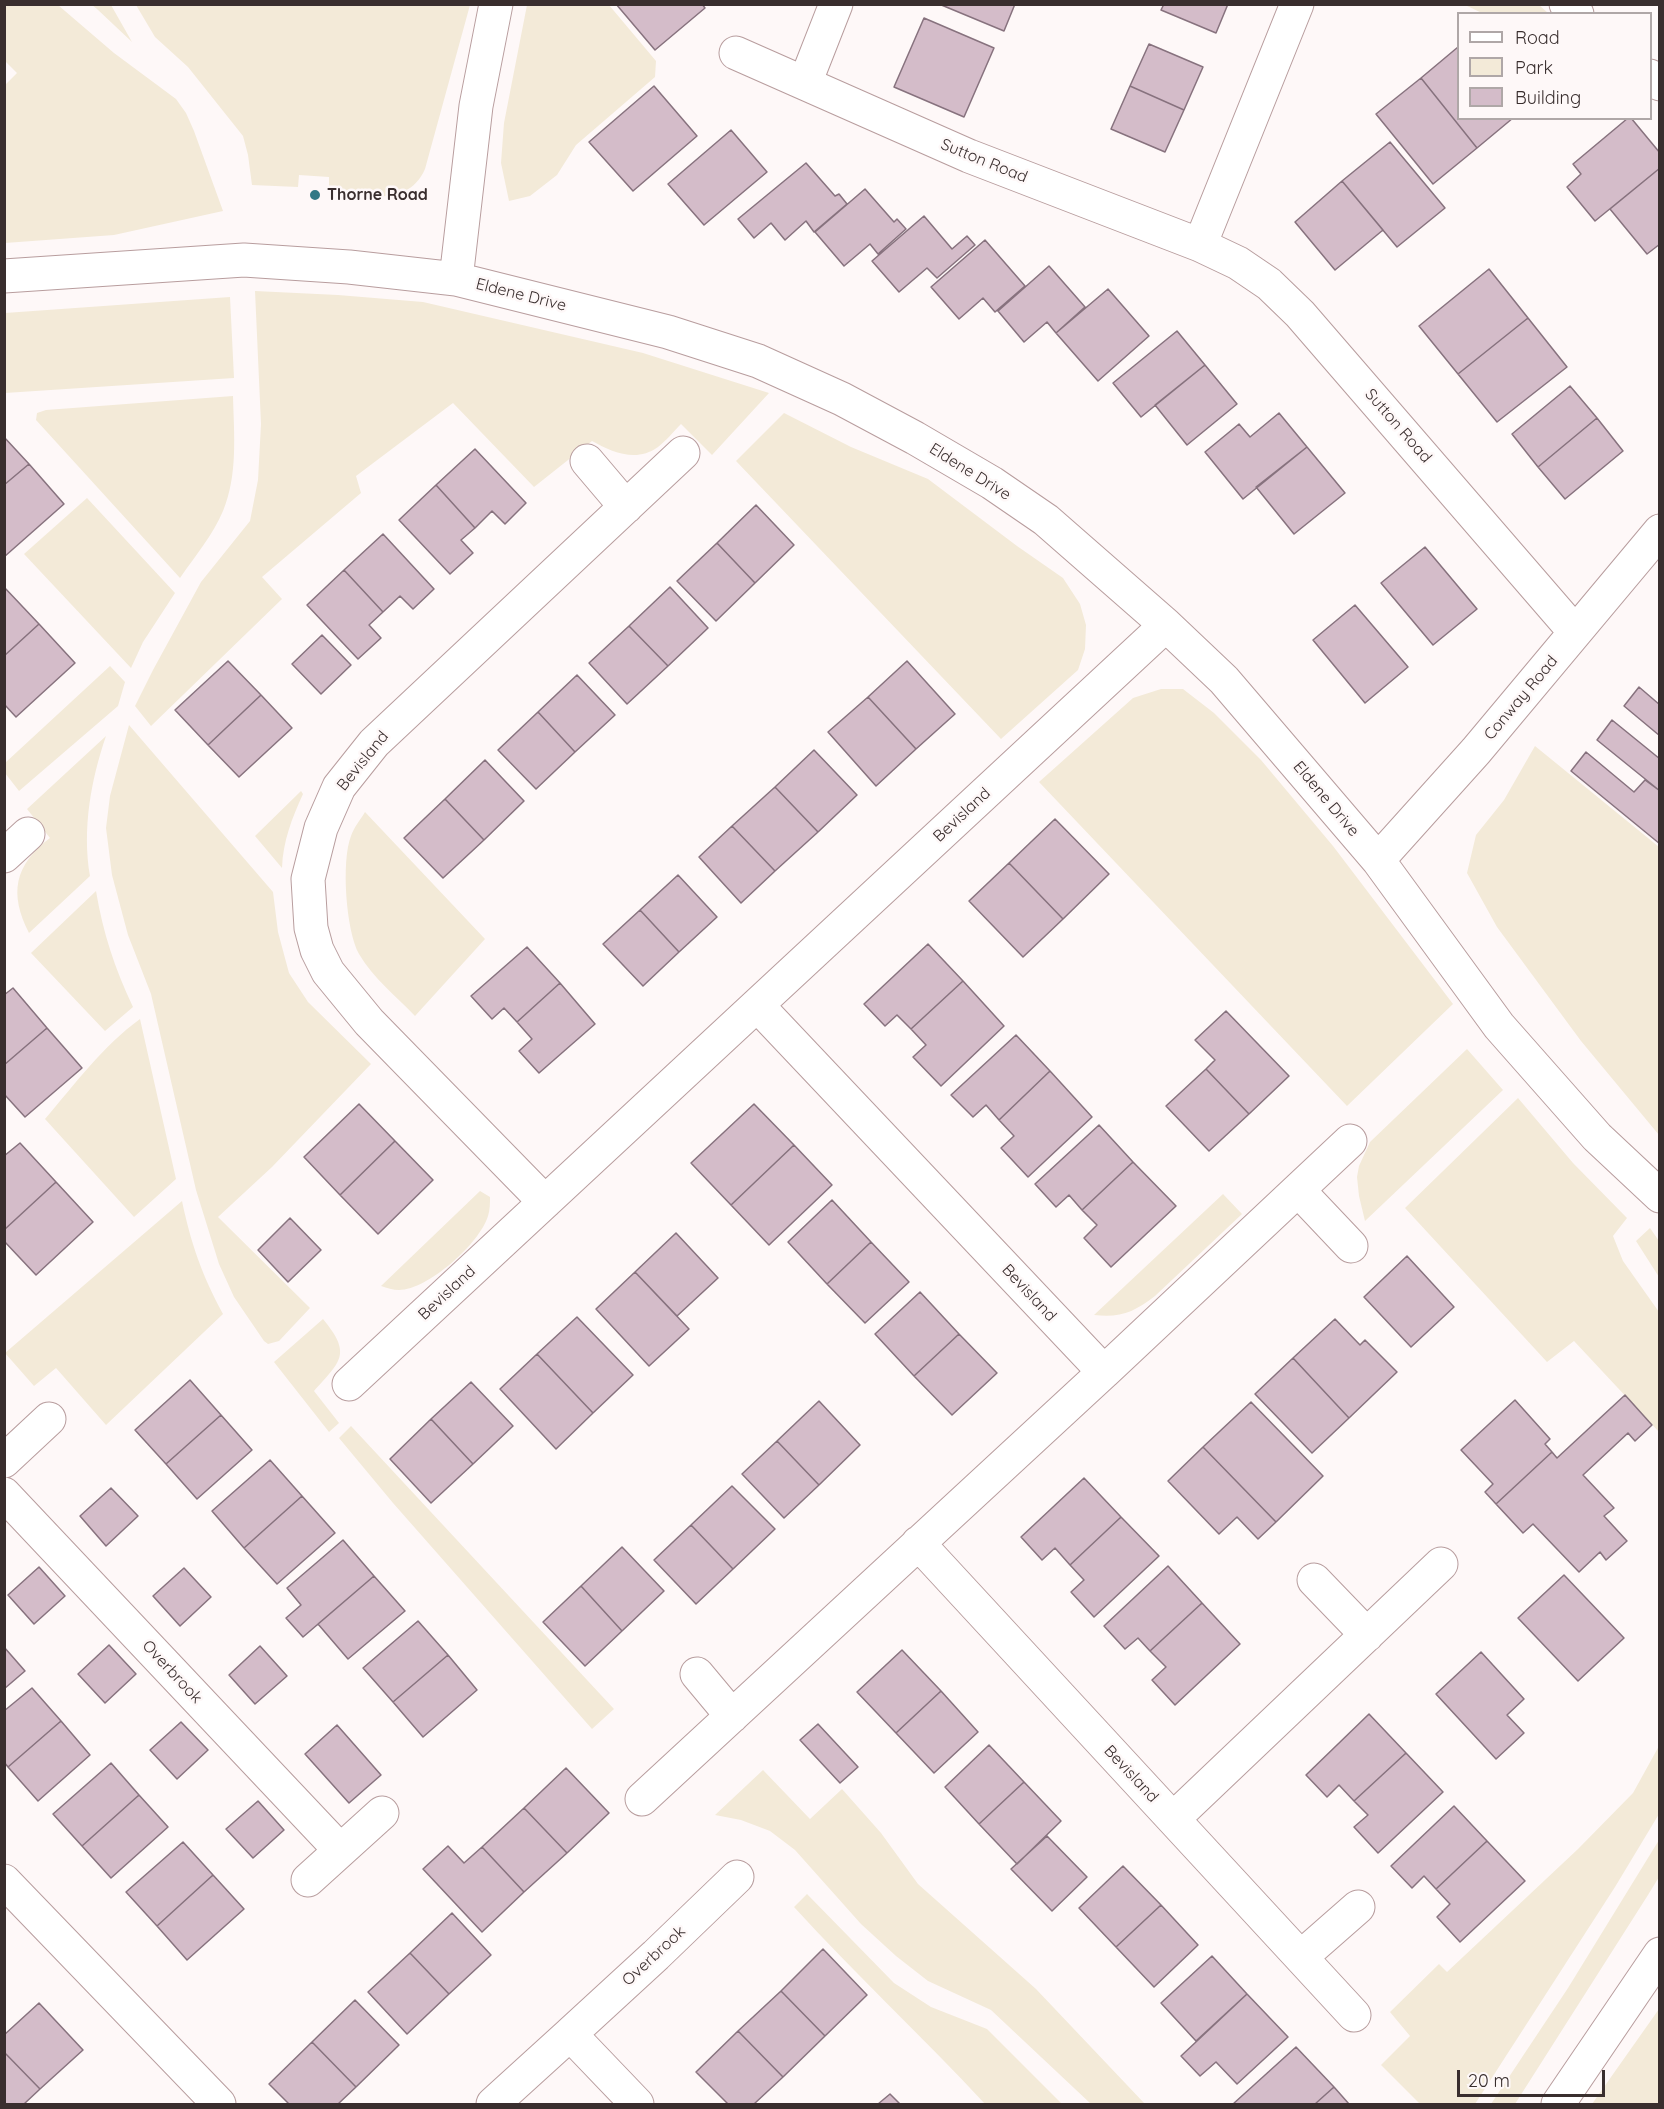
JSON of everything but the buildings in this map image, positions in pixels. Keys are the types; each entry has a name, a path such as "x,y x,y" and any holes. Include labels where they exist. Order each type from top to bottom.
{"street":[{"path":"456,279 476,106 496,4"},
{"path":"805,83 836,4"},
{"path":"1200,245 1297,4"},
{"name":"Sutton Road","path":"736,53 969,156 1200,245 1238,263 1269,284 1300,314 1575,632"},
{"name":"Eldene Drive","path":"4,276 244,260 349,267 456,279 668,332 758,361 842,399 915,438 992,483 1046,520 1166,625 1224,680 1378,860 1499,1026 1597,1137 1659,1196"},
{"name":"Bevisland","path":"545,1202 369,1022 328,972 317,950 311,928 308,879 321,828 339,787 374,743 683,453"},
{"path":"587,461 626,507"},
{"name":"Conway Road","path":"1378,860 1476,751 1659,531"},
{"name":"Bevisland","path":"349,1384 1166,625"},
{"path":"4,856 28,834"},
{"name":"Bevisland","path":"757,1005 1104,1372"},
{"path":"642,1799 1350,1141"},
{"path":"1298,1190 1351,1246"},
{"path":"4,1461 49,1419"},
{"name":"Overbrook","path":"4,1494 340,1850"},
{"name":"Bevisland","path":"918,1543 1354,2015"},
{"path":"1173,1819 1441,1564"},
{"path":"1314,1580 1367,1635"},
{"path":"697,1674 732,1716"},
{"path":"308,1881 382,1813"},
{"name":"Overbrook","path":"493,2104 656,1955 737,1877"},
{"path":"4,1881 219,2104"},
{"path":"1301,1957 1358,1907"},
{"path":"1557,2104 1659,1954"},
{"path":"570,2034 637,2104"}],"green space":[{"path":"5,4 58,5 114,53 176,99 186,113 194,131 223,211 114,235 5,243 5,85 17,73 5,61"},
{"path":"92,5 111,5 132,42 97,9"},
{"path":"136,5 470,5 425,169 408,189 396,194 370,196 329,192 329,177 299,175 298,187 252,185 243,136 188,67 155,37"},
{"path":"527,5 609,5 656,61 655,77 576,145 557,175 530,196 509,201 501,163 504,123"},
{"path":"1465,5 1539,5 1547,12 1480,12"},
{"path":"255,291 423,302 643,353 769,393 712,455 681,424 658,447 641,454 616,452 592,441 534,487 453,403 356,476 361,493 262,577 282,599 151,726 135,706 201,582 250,521 258,480 261,424"},
{"path":"230,297 234,378 5,393 5,313"},
{"path":"233,396 234,455 228,497 214,528 180,578 36,420 37,413 46,410"},
{"path":"784,413 851,447 928,479 1063,578 1080,604 1086,625 1085,649 1078,670 1001,739 736,461"},
{"path":"87,498 175,593 143,642 131,668 24,554"},
{"path":"110,666 125,682 118,706 19,791 5,773 5,763"},
{"path":"1161,689 1183,689 1214,713 1261,760 1333,846 1453,1004 1347,1106 1039,782 1133,698"},
{"path":"129,725 273,892 278,932 289,973 308,1002 371,1064 272,1167 218,1217 310,1308 279,1341 268,1344 234,1297 219,1264 196,1190 151,994 128,935 112,875 106,828 110,796"},
{"path":"106,736 89,805 87,840 90,876 29,933 19,906 18,881 29,859 50,838 27,809"},
{"path":"1535,746 1659,847 1659,1135 1581,1041 1497,927 1467,873 1476,835 1504,800"},
{"path":"301,791 303,794 286,839 282,868 255,836"},
{"path":"365,812 485,939 415,1016 365,963 359,954 351,929 346,896 346,862 352,833"},
{"path":"96,891 110,950 133,1007 105,1031 31,953"},
{"path":"140,1019 176,1179 134,1217 45,1119 102,1053"},
{"path":"1467,1049 1503,1090 1365,1221 1357,1177 1359,1166 1370,1142"},
{"path":"1518,1098 1573,1163 1627,1218 1613,1236 1623,1261 1659,1312 1659,1432 1574,1341 1547,1362 1405,1208"},
{"path":"480,1191 490,1197 489,1214 475,1239 464,1251 438,1274 411,1288 397,1290 381,1286"},
{"path":"1223,1194 1242,1214 1155,1296 1127,1313 1112,1316 1094,1315"},
{"path":"182,1201 198,1259 223,1314 106,1425 56,1368 34,1386 5,1353"},
{"path":"1650,1228 1659,1241 1659,1277 1636,1241"},
{"path":"323,1319 338,1341 340,1349 340,1357 336,1364 314,1391 339,1423 329,1432 274,1362"},
{"path":"351,1426 614,1709 592,1729 393,1503 339,1438"},
{"path":"1659,1746 1659,1814 1615,1887 1475,2104 1420,2104 1381,2065 1410,2036 1390,2012 1439,1964 1447,1972 1578,1849 1633,1793"},
{"path":"763,1770 810,1819 842,1789 881,1833 918,1884 1036,1989 1145,2104 1091,2104 991,2010 928,1981 896,1956 861,1924 795,1850 770,1831 741,1820 715,1815"},
{"path":"1659,1840 1659,1877 1515,2104 1491,2104 1568,1988"},
{"path":"807,1894 894,1983 931,2007 987,2029 1062,2104 985,2104 794,1907"},
{"path":"1659,2009 1659,2104 1592,2104"}],"place":[{"name":"Thorne Road","path":"315,195"}]}
